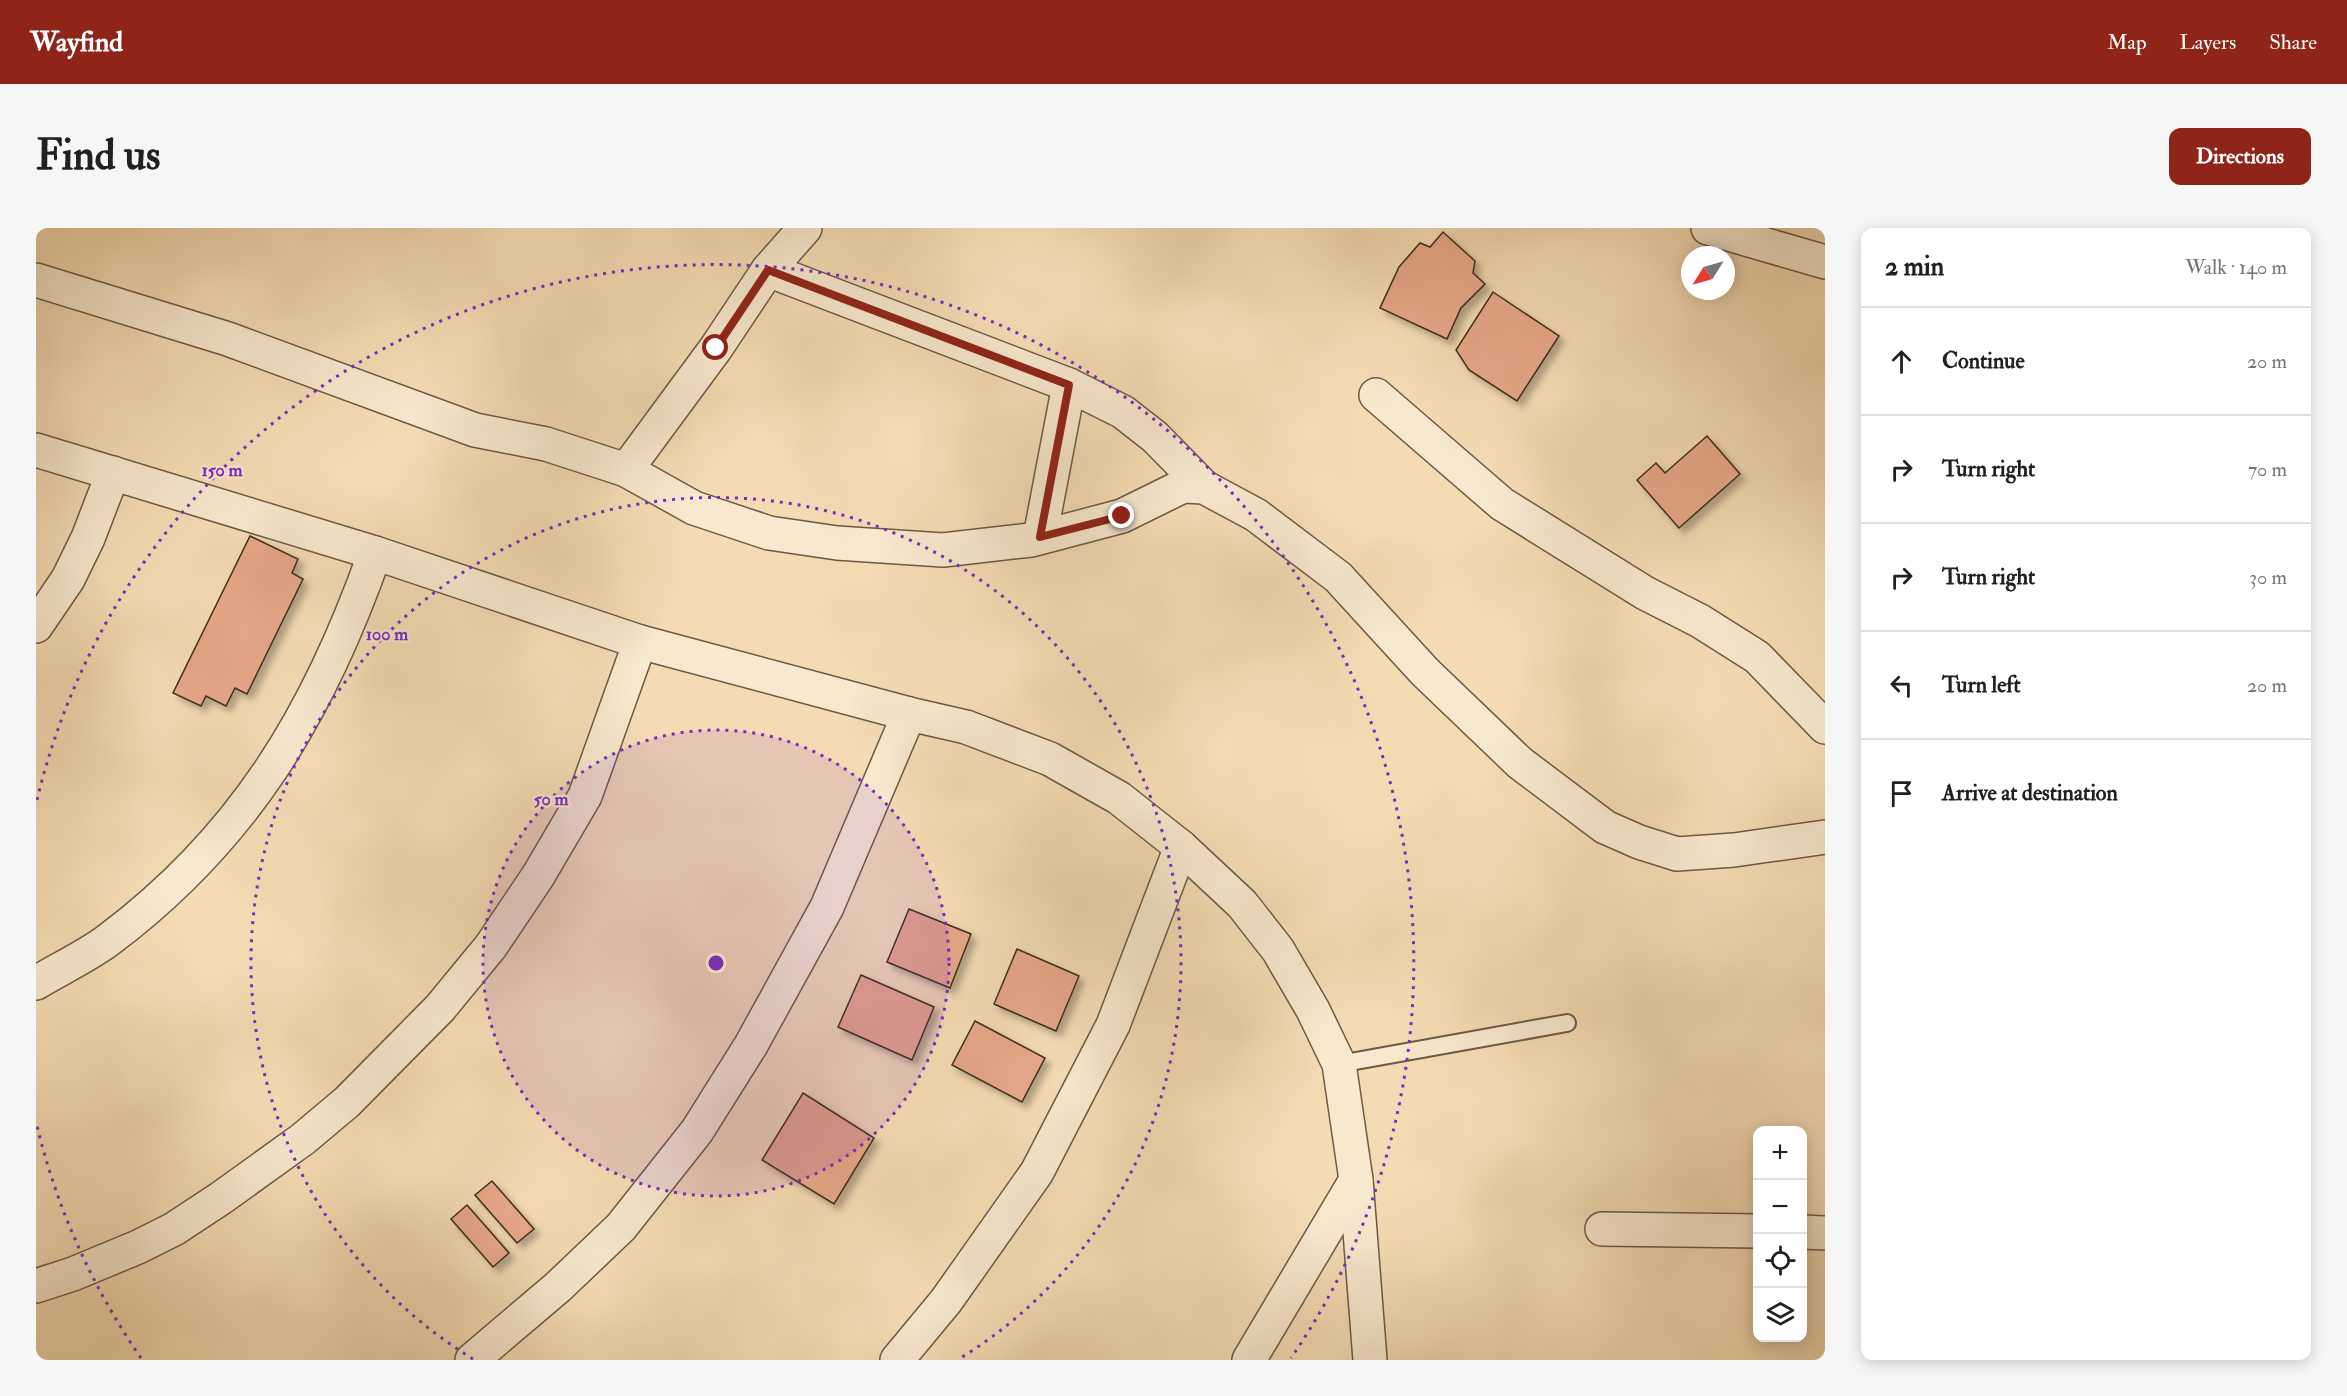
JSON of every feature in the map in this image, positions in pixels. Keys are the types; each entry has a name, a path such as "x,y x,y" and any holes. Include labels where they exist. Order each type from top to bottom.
{"street":[{"path":"626,470 716,348 768,270 805,228"},
{"path":"1708,228 1825,262"},
{"path":"768,270 1069,385 1123,412 1155,437 1204,487 1256,515 1338,577 1425,672 1520,763 1605,827 1638,842 1677,854 1734,850 1825,837"},
{"path":"36,280 228,339 475,430 546,444 626,470 694,508 769,533 837,543 943,550 1040,537 1122,516 1183,486 1204,487"},
{"path":"1040,537 1069,385"},
{"path":"1376,395 1502,504 1645,593 1700,621 1757,657 1825,727"},
{"path":"36,450 375,553 640,642 909,714 966,727 1050,759 1119,798 1181,847 1242,904 1278,950 1313,1010 1339,1064 1356,1180 1370,1360"},
{"path":"36,626 68,579 113,473"},
{"path":"36,983 105,942 152,905 195,866 239,813 268,775 304,719 356,608 375,553"},
{"path":"36,1286 73,1274 138,1247 174,1229 221,1198 303,1139 347,1102 440,1008 491,946 538,876 585,796 640,642"},
{"path":"472,1360 558,1287 621,1227 698,1131 751,1045 826,907 909,714"},
{"path":"897,1360 945,1301 1037,1172 1113,1025 1181,847"},
{"path":"1249,1360 1356,1180"},
{"path":"1602,1229 1753,1231"},
{"path":"1807,1232 1825,1233"}],"lane":[{"path":"1339,1064 1567,1023"}],"building":[{"path":"1443,232 1475,261 1473,273 1485,284 1461,308 1447,339 1380,308 1399,267 1420,243 1430,247"},
{"path":"1493,292 1559,336 1517,401 1469,370 1456,350"},
{"path":"1707,436 1740,474 1679,528 1637,480 1656,463 1665,473"},
{"path":"250,536 298,559 292,573 303,579 247,694 235,688 226,706 206,696 201,706 173,693"},
{"path":"909,909 971,934 950,988 887,962"},
{"path":"1017,949 1079,976 1056,1031 994,1004"},
{"path":"861,975 934,1007 912,1060 838,1027"},
{"path":"975,1021 1045,1058 1022,1102 952,1065"},
{"path":"803,1093 874,1138 834,1204 762,1160"},
{"path":"492,1181 534,1229 517,1243 475,1195"},
{"path":"467,1205 509,1253 493,1267 451,1219"}],"route":[{"path":"716,348 768,270 1069,385 1040,537 1122,516"}]}
